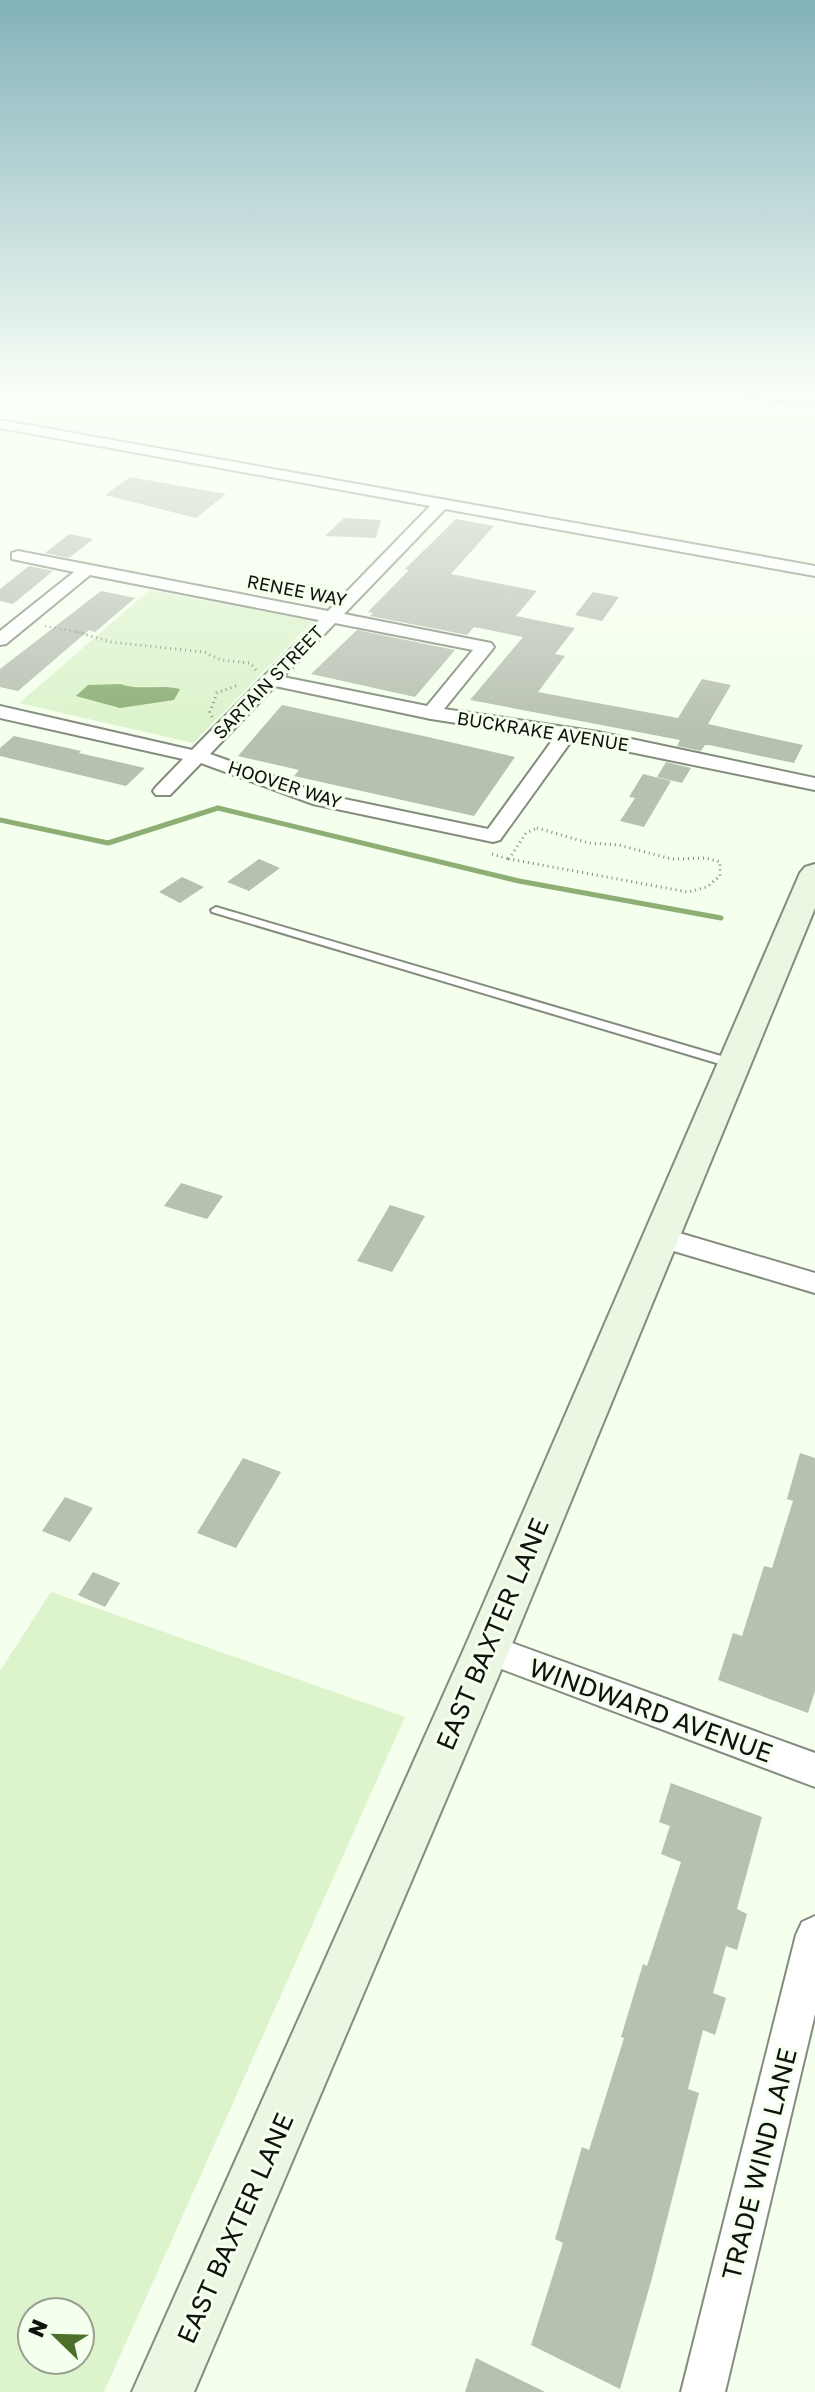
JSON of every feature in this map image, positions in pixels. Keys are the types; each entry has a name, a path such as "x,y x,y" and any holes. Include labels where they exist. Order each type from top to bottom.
{"main road":[{"name":"EAST BAXTER LANE","path":"163,2392 487,1649 815,873"}],"street":[{"name":"SARTAIN STREET","path":"163,791 196,757 264,675 331,617 436,509"},
{"path":"467,509 815,571"},
{"name":"RENEE WAY","path":"18,556 485,647 431,713"},
{"path":"0,640 87,569"},
{"name":"BUCKRAKE AVENUE","path":"264,675 431,713 567,733 815,784"},
{"name":"HOOVER WAY","path":"0,712 196,757 320,800 493,836 567,733"},
{"path":"659,1237 815,1283"},
{"name":"WINDWARD AVENUE","path":"487,1649 815,1770"},
{"name":"TRADE WIND LANE","path":"703,2392 815,1935"}],"lane":[{"path":"216,910 734,1064"}],"path":[{"path":"23,622 89,634 111,642 204,652 221,660 250,663 264,675"},
{"path":"214,722 210,712 217,693 246,680"}],"shaded area":[{"path":"150,590 313,621 193,743 19,703"},
{"path":"88,685 180,689 174,700 120,708 76,696"},
{"path":"51,1592 405,1717 104,2392 0,2392 0,1671"}],"building":[{"path":"159,509 208,509 196,518"},
{"path":"344,518 381,520 376,538 325,536"},
{"path":"456,519 494,526 451,574 537,591 516,616 575,628 555,654 565,656 538,692 678,718 702,679 731,685 708,724 803,745 794,763 709,745 701,751 677,746 680,740 470,700 523,637 474,627 467,635 370,616 373,613 368,612 409,570 405,569"},
{"path":"69,534 93,539 69,558 45,553"},
{"path":"29,566 53,571 13,604 0,601 0,589"},
{"path":"101,591 135,598 95,632 89,630 18,691 0,687 0,669"},
{"path":"593,592 619,597 602,621 575,615"},
{"path":"357,630 455,650 415,697 311,674"},
{"path":"282,705 515,757 474,816 294,776 299,770 238,756"},
{"path":"14,736 145,768 126,786 0,756 0,748"},
{"path":"666,762 691,768 682,783 657,777"},
{"path":"643,774 671,781 644,827 620,821 635,798 629,797"},
{"path":"259,859 280,868 249,891 227,882"},
{"path":"182,877 204,887 180,903 159,892"},
{"path":"181,1183 223,1196 207,1219 164,1206"},
{"path":"390,1205 425,1216 392,1272 357,1261"},
{"path":"800,1453 815,1458 815,1691 808,1713 718,1680 733,1633 742,1636 764,1566 772,1568 793,1501 787,1499"},
{"path":"243,1458 281,1472 236,1548 197,1533"},
{"path":"65,1497 93,1508 70,1542 42,1531"},
{"path":"93,1572 120,1583 105,1607 78,1595"},
{"path":"671,1783 762,1817 737,1909 747,1914 737,1950 726,1946 713,1993 726,1998 715,2035 703,2030 688,2089 699,2093 620,2389 531,2345 563,2243 555,2239 582,2147 589,2150 643,1964 647,1966 681,1862 661,1854 670,1826 659,1822"},
{"path":"476,2358 545,2392 465,2392"}],"waterway":[{"path":"0,820 108,843 218,808 519,881 721,918"}]}
